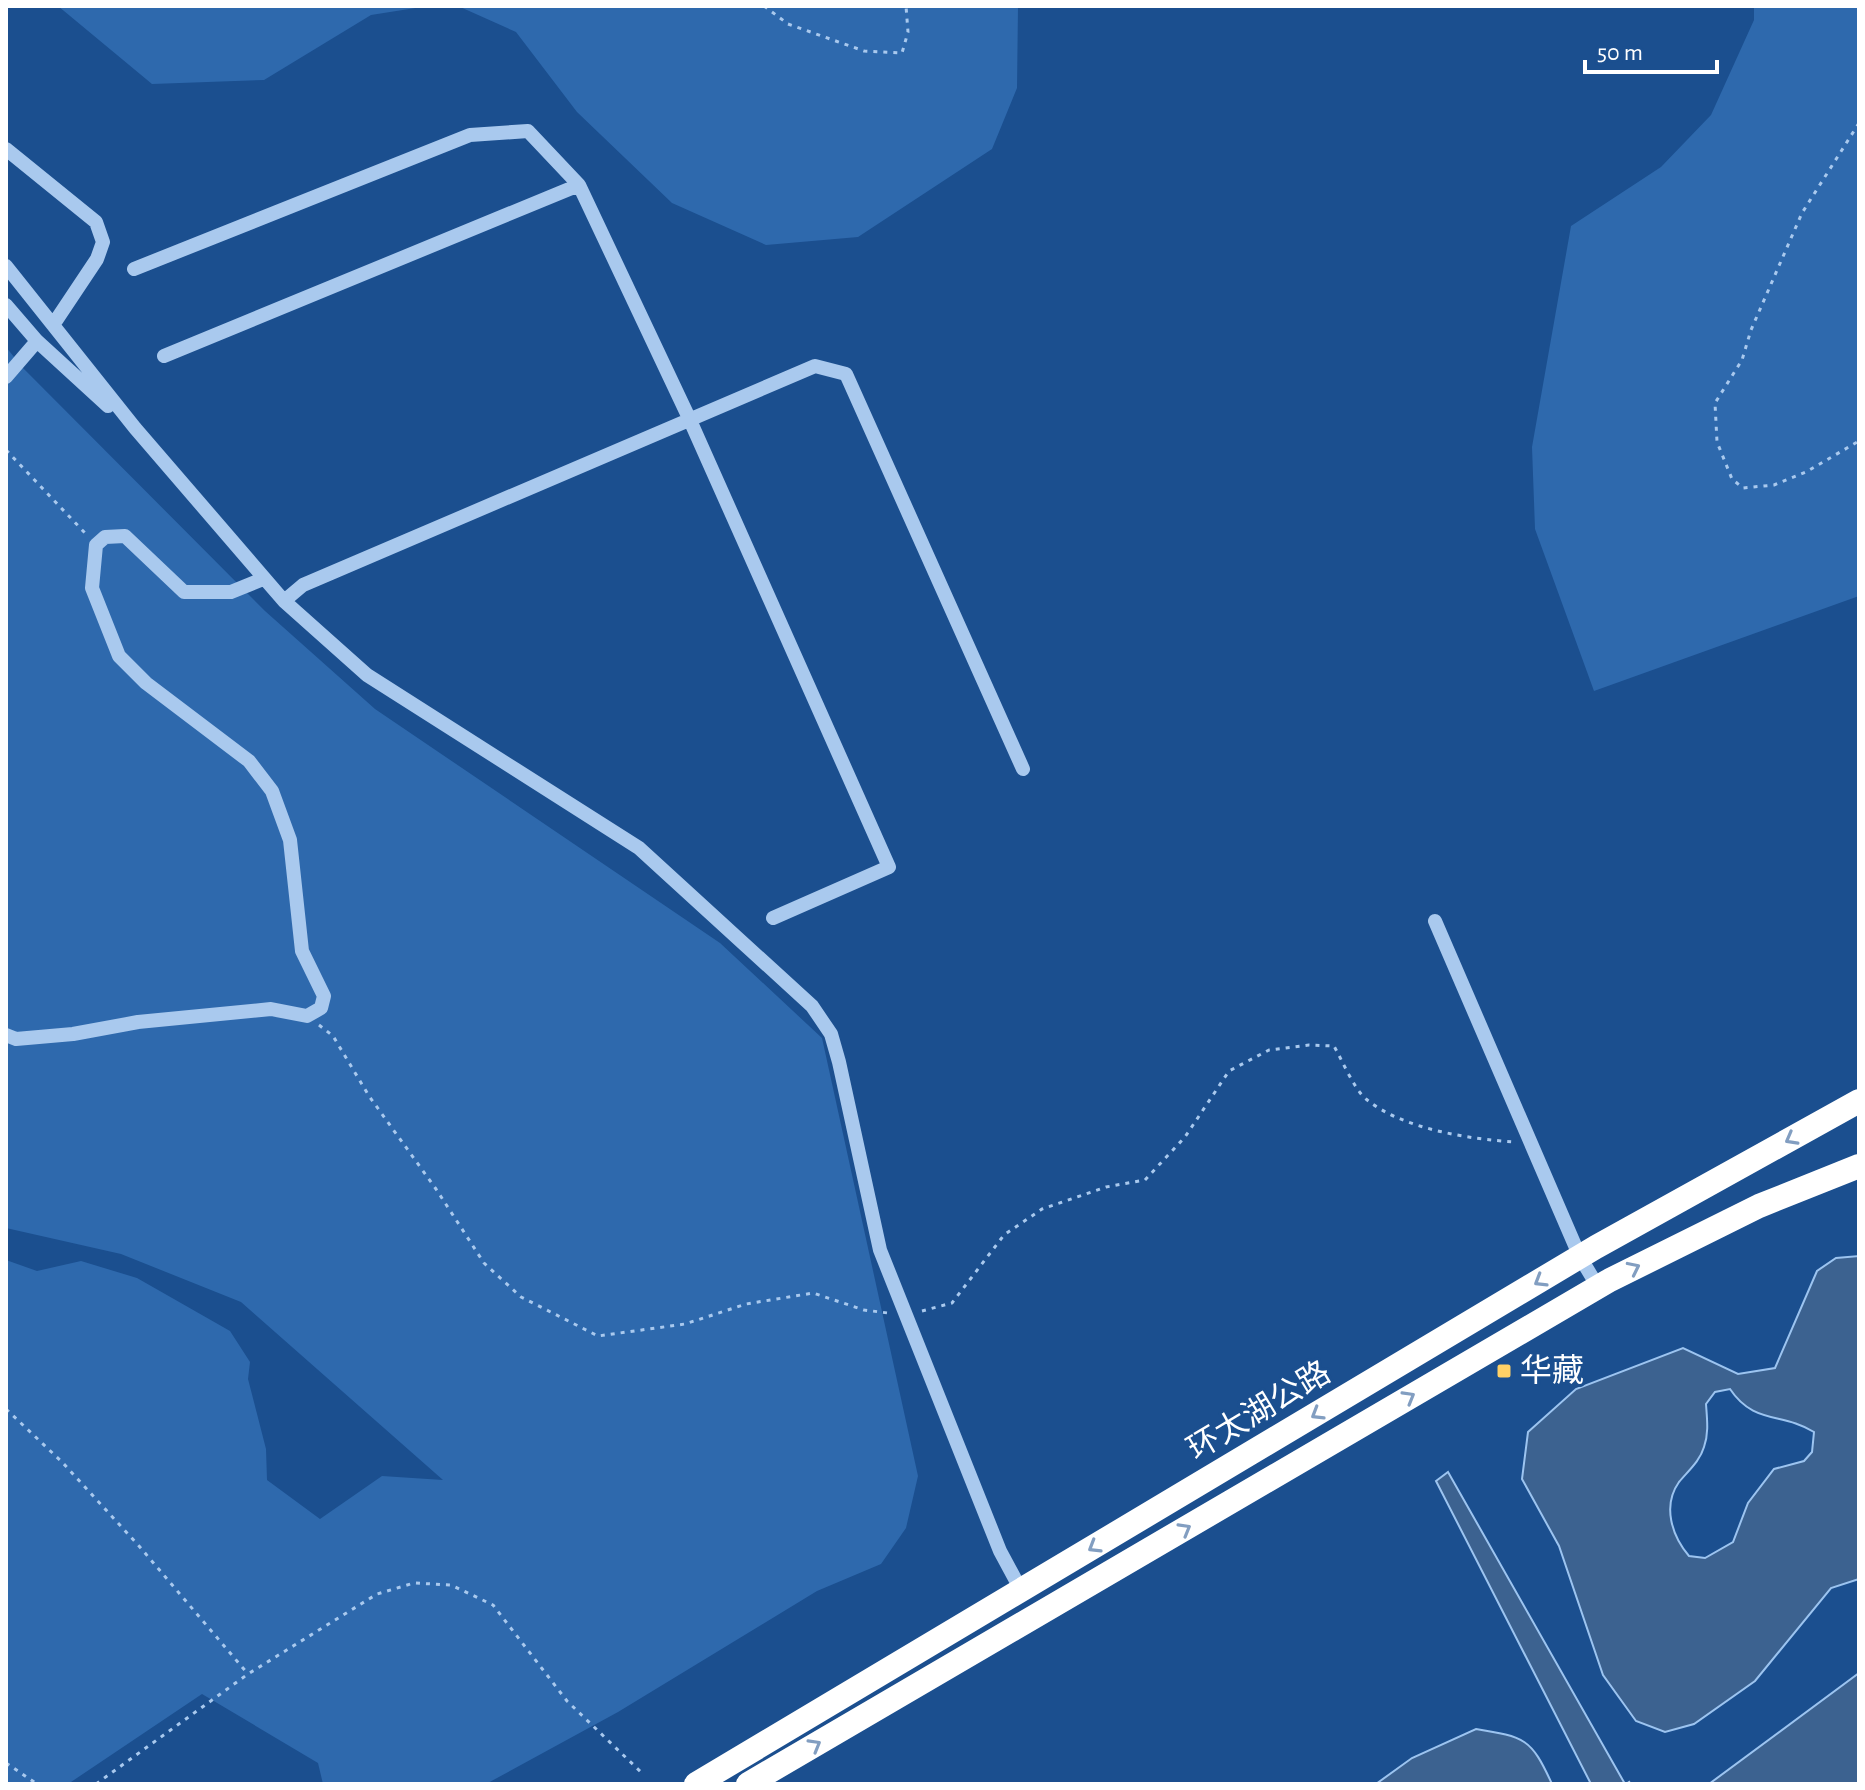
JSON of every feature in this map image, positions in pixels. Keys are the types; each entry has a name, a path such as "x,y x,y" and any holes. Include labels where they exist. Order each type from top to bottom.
{"highway":[{"name":"环太湖公路","path":"696,1784 1580,1257 1859,1101"},
{"name":"环太湖公路","path":"748,1784 1598,1287 1759,1206 1859,1166"}],"street":[{"path":"134,269 470,135 528,131 579,185 689,418 889,867 773,918"},
{"path":"6,149 96,222 103,242 97,259 53,325"},
{"path":"164,356 579,185"},
{"path":"6,266 135,428 284,601 367,675 639,848 812,1006 831,1034 880,1250 1000,1551 1021,1590"},
{"path":"6,305 37,341 80,382 135,428"},
{"path":"6,377 37,341"},
{"path":"284,601 303,585 815,366 846,374 1023,769"},
{"path":"6,1035 16,1039 73,1034 138,1022 271,1009 307,1016 321,1008 324,996 302,951 290,840 272,791 249,761 146,683 119,656 92,588 96,545 105,537 125,536 184,592 231,592 263,579"},
{"path":"1435,921 1580,1257 1598,1287"}],"path":[{"path":"764,6 788,24 864,51 902,53 908,32 906,6"},
{"path":"1859,123 1802,213 1751,330 1742,360 1715,403 1717,442 1732,479 1743,488 1774,485 1806,472 1859,441"},
{"path":"6,450 96,545"},
{"path":"307,1016 333,1036 369,1096 436,1189 484,1263 521,1297 598,1336 685,1324 746,1304 813,1293 864,1310 906,1316 952,1303 1004,1235 1042,1209 1106,1187 1145,1180 1185,1137 1229,1071 1269,1050 1309,1045 1334,1046 1365,1098 1404,1121 1479,1139 1531,1144"},
{"path":"6,1409 62,1462 139,1546 248,1674"},
{"path":"96,1784 248,1674 377,1594 414,1583 451,1585 493,1605 567,1701 643,1774"},
{"path":"6,1763 37,1784"},
{"path":"1627,1784 1633,1780"}],"shaded area":[{"path":"58,6 428,6 371,15 264,80 152,84"},
{"path":"458,6 1018,6 1017,88 992,149 858,237 766,245 672,203 577,112 516,32"},
{"path":"1754,6 1859,6 1859,596 1594,691 1535,529 1532,447 1571,226 1661,167 1711,115 1754,20"},
{"path":"6,347 22,367 265,611 375,709 720,943 822,1038 918,1476 906,1528 881,1564 817,1591 618,1712 486,1784 323,1784 318,1763 202,1694 68,1784 6,1784 6,1260 37,1271 81,1261 137,1278 230,1331 250,1362 248,1379 266,1449 267,1480 320,1519 382,1476 443,1480 241,1302 121,1254 6,1228"},
{"path":"1859,1256 1859,1579 1831,1588 1755,1681 1694,1724 1665,1732 1636,1721 1603,1675 1559,1546 1522,1479 1528,1432 1576,1389 1683,1348 1738,1374 1775,1368 1817,1271 1836,1258","holes":["1730,1389 1739,1400 1759,1413 1814,1432 1812,1452 1804,1461 1774,1469 1748,1503 1733,1542 1705,1558 1689,1556 1671,1520 1674,1491 1697,1461 1706,1442 1706,1404 1715,1392"]},
{"path":"1448,1472 1625,1784 1591,1784 1436,1481"},
{"path":"1859,1673 1859,1784 1709,1784"},
{"path":"1476,1729 1506,1734 1524,1742 1538,1757 1552,1784 1376,1784 1412,1758"}],"place":[{"name":"华藏","path":"1504,1371"}]}
